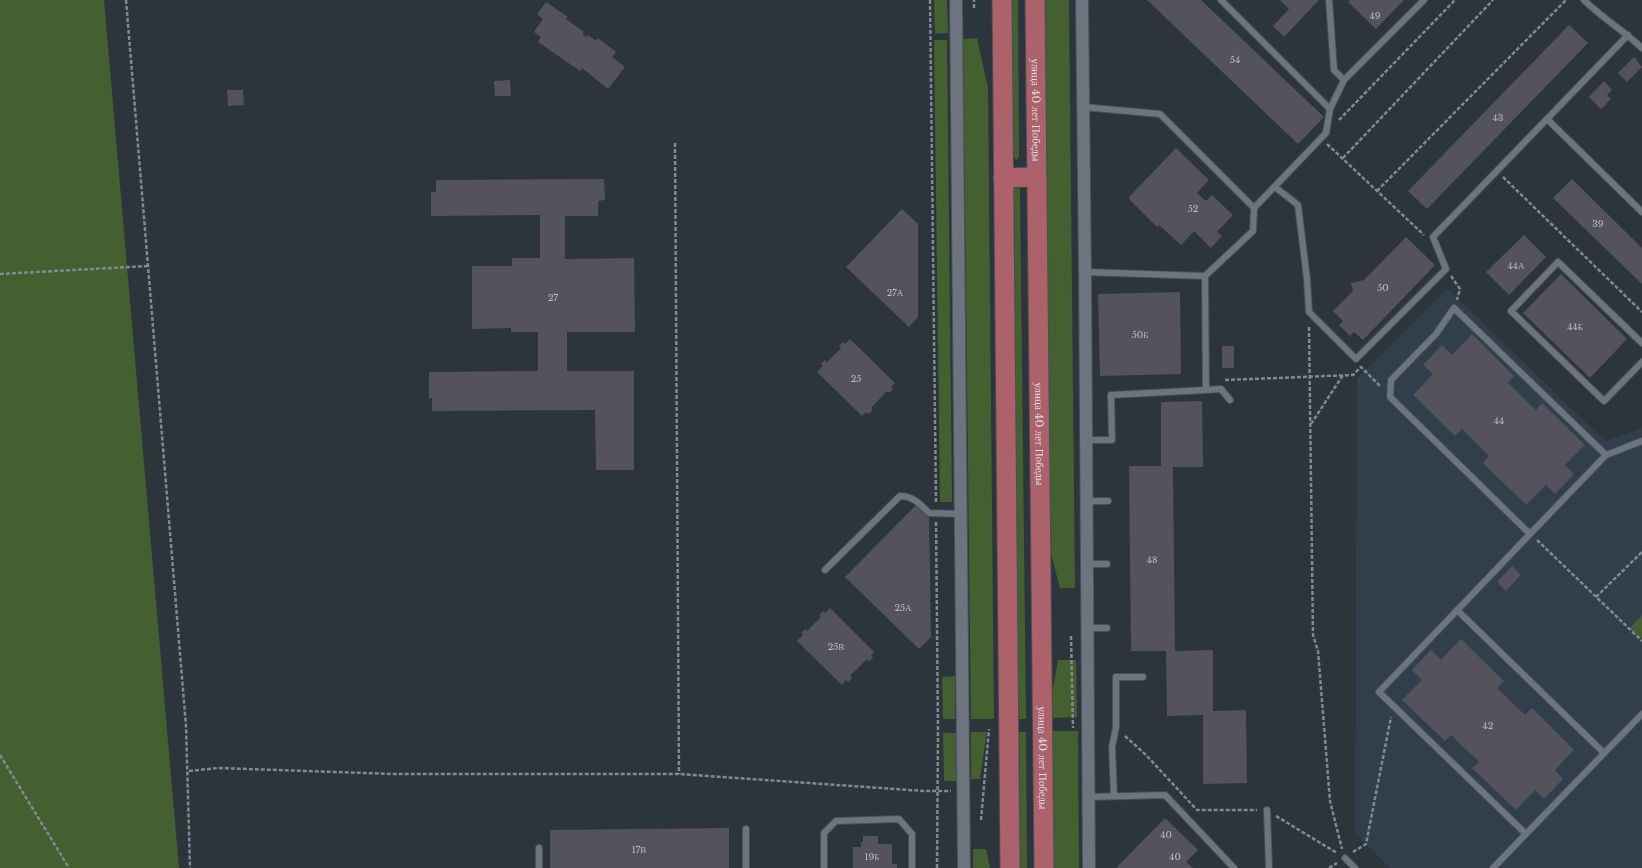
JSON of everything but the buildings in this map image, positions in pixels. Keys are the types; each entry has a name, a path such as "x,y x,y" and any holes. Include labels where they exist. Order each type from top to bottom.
{"main road":[{"path":"1002,0 1010,868"},
{"name":"улица 40 лет Победы","path":"1035,0 1044,868"},
{"path":"1003,178 1037,177"}],"street":[{"path":"956,0 964,868"},
{"path":"1082,0 1089,868"}],"lane":[{"path":"1221,0 1330,109"},
{"path":"1329,0 1334,70 1344,80"},
{"path":"1085,272 1204,276 1253,230 1254,208 1326,133 1330,109 1344,80 1424,0"},
{"path":"1584,0 1597,13 1628,35 1642,48"},
{"path":"1275,187 1298,205 1307,279 1309,312 1356,359 1446,269 1433,237 1628,35"},
{"path":"1083,107 1160,114 1254,208"},
{"path":"1547,119 1642,212"},
{"path":"1642,343 1558,262 1511,311 1604,401 1642,362"},
{"path":"1204,276 1206,390"},
{"path":"1530,534 1390,397 1391,380 1436,334 1454,308 1606,455"},
{"path":"1086,440 1112,440 1111,395 1221,389 1230,400"},
{"path":"1526,834 1379,692 1606,455 1642,441"},
{"path":"825,570 900,496 908,496 915,500 929,513 961,514"},
{"path":"1086,501 1108,501"},
{"path":"1086,564 1107,564"},
{"path":"1457,610 1604,753"},
{"path":"1087,628 1107,628"},
{"path":"1114,796 1112,747 1116,727 1116,677 1143,677"},
{"path":"1493,868 1642,714"},
{"path":"1088,796 1165,795 1234,868"},
{"path":"1267,810 1269,868"},
{"path":"824,868 824,833 836,821 899,820 912,834 912,868"},
{"path":"746,829 746,868"},
{"path":"539,848 539,868"},
{"path":"1345,858 1355,868"}],"path":[{"path":"126,0 186,726 189,771 190,868"},
{"path":"930,0 936,514 938,791 937,868"},
{"path":"974,0 974,8"},
{"path":"1326,133 1455,0"},
{"path":"1343,158 1493,0"},
{"path":"1377,191 1566,0"},
{"path":"1321,138 1425,236"},
{"path":"675,143 679,774"},
{"path":"1497,170 1642,312"},
{"path":"0,274 148,266"},
{"path":"1446,269 1460,289 1454,308"},
{"path":"1309,312 1312,635 1318,651 1330,801 1345,858"},
{"path":"1235,380 1353,375 1361,367 1390,397"},
{"path":"1310,425 1343,375"},
{"path":"1530,534 1642,641"},
{"path":"1596,597 1642,552"},
{"path":"1071,636 1073,728"},
{"path":"1366,844 1393,706"},
{"path":"1116,727 1146,755 1197,810 1267,810 1345,858"},
{"path":"981,820 989,729"},
{"path":"0,755 69,868"},
{"path":"189,771 218,768 394,774 679,774 938,791 964,791"}],"shaded area":[{"path":"1447,288 1605,441 1642,428 1642,868 1390,868 1355,834 1357,378"}],"green space":[{"path":"0,0 104,0 179,868 0,868"},
{"path":"934,0 947,0 948,33 935,34"},
{"path":"1011,0 1018,0 1019,157 1016,160 1013,156"},
{"path":"1043,0 1069,0 1075,588 1060,588 1050,550"},
{"path":"977,38 988,88 994,719 971,719 963,39"},
{"path":"934,40 947,40 952,502 940,502"},
{"path":"1017,186 1020,189 1026,719 1018,719 1014,189"},
{"path":"1642,615 1642,640 1630,628"},
{"path":"1058,660 1076,660 1077,717 1051,718 1051,699"},
{"path":"955,676 955,719 943,719 942,677"},
{"path":"1051,731 1078,731 1079,868 1053,868"},
{"path":"971,732 987,732 980,779 971,779"},
{"path":"1019,732 1026,732 1027,868 1020,868"},
{"path":"943,733 956,733 957,781 944,781"},
{"path":"973,849 986,849 990,868 973,868"}]}
